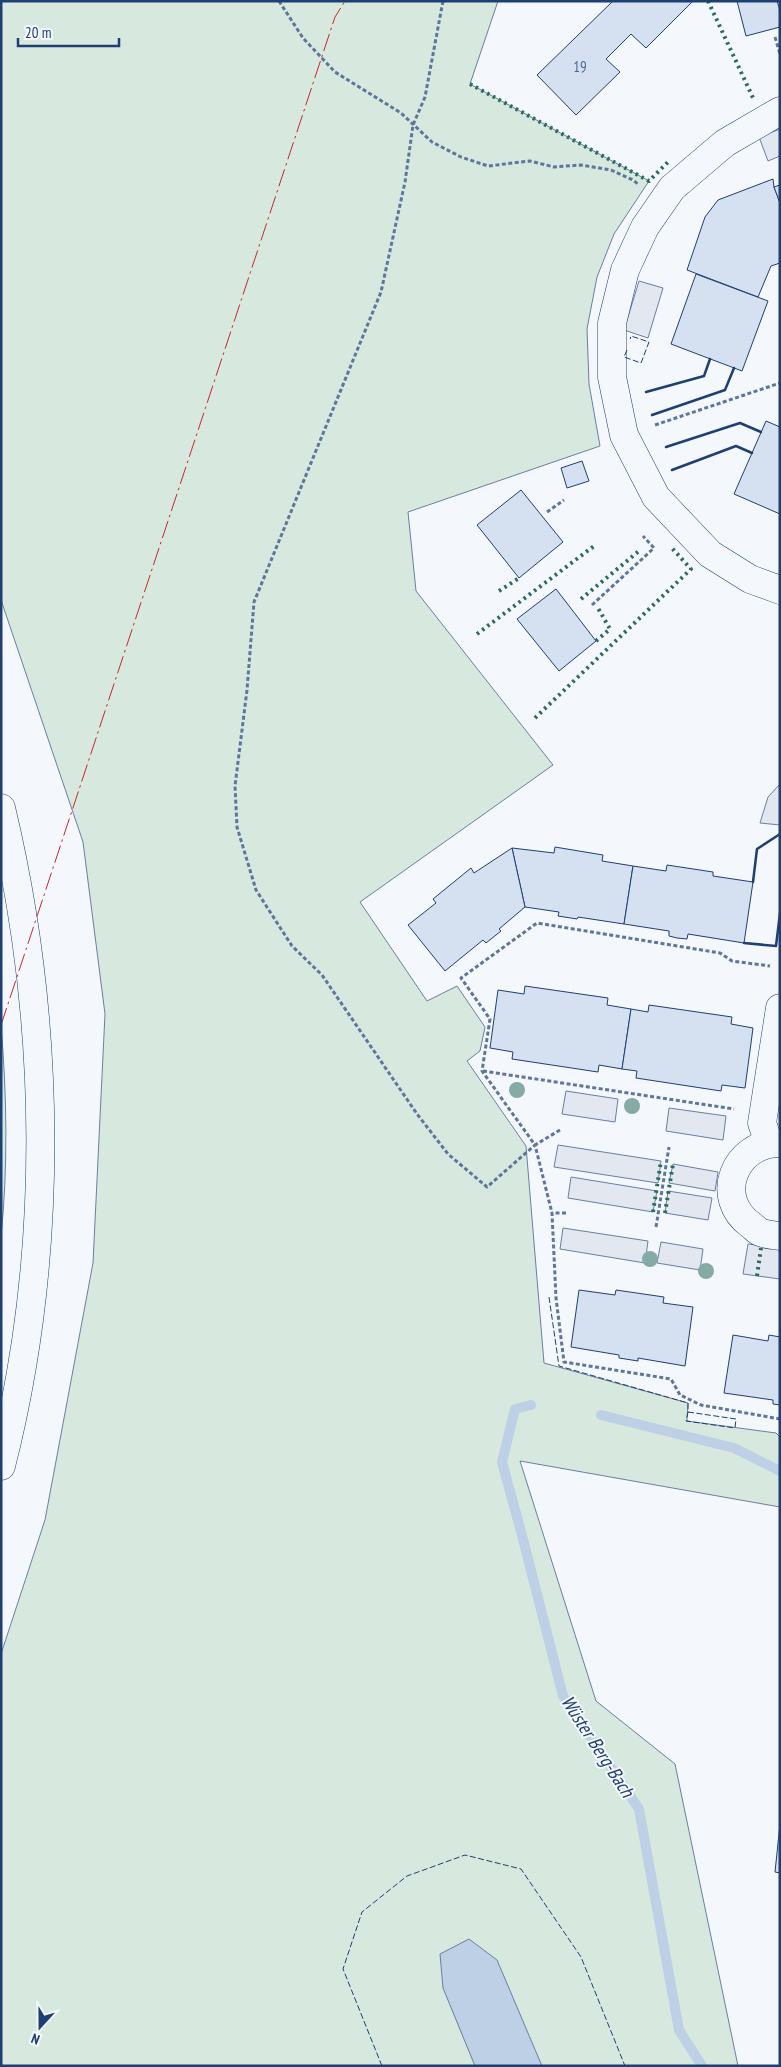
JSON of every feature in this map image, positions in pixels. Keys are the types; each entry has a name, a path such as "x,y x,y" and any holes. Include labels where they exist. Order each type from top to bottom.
{"street":[{"path":"780,111 725,143 672,188 646,227 625,270 612,323 612,378 624,435 656,497 710,554 750,579 780,590"},
{"path":"1,808 20,903 28,959 39,1078 41,1186 32,1302 22,1369 1,1466"},
{"path":"780,1008 762,1123 774,1143 754,1148 742,1159 734,1173 731,1189 734,1205 743,1220 760,1232 780,1236"}],"path":[{"path":"279,1 303,38 335,72 401,113 432,142 488,166 530,161 554,167 581,166 610,170 633,180 644,189"},
{"path":"444,1 425,97 414,125 405,182 381,292 254,602 247,690 236,786 237,827 256,890 292,946 322,975 417,1114 448,1154 487,1187 535,1145 560,1130"},
{"path":"775,37 780,54"},
{"path":"624,435 780,382"},
{"path":"547,512 564,500"},
{"path":"592,605 654,548 643,536"},
{"path":"770,966 732,962 720,953 536,923 461,978 490,1019 482,1071 535,1145 552,1213 556,1298 564,1362 671,1379 680,1395 701,1405 780,1419"},
{"path":"482,1071 763,1114"},
{"path":"656,1227 669,1147"},
{"path":"552,1213 566,1213"}],"shaded area":[{"path":"1,1 498,1 470,84 649,181 614,234 597,277 587,329 589,384 600,446 408,512 416,591 553,765 360,902 427,1001 457,986 485,1027 480,1051 467,1061 526,1146 544,1363 688,1403 687,1421 776,1433 780,1437 780,1507 520,1461 596,1701 675,1764 738,2066 1,2066 1,1654 45,1520 93,1263 105,1014 83,842 1,600"},
{"path":"780,129 780,156 768,161 759,137"},
{"path":"639,281 663,288 648,338 624,330"},
{"path":"780,784 780,825 760,823 768,797"},
{"path":"1,1026 6,1132 1,1237"},
{"path":"566,1091 618,1099 615,1122 562,1114"},
{"path":"669,1108 726,1116 723,1140 666,1131"},
{"path":"558,1145 661,1161 658,1183 554,1167"},
{"path":"673,1164 718,1172 715,1191 669,1183"},
{"path":"571,1177 657,1191 653,1212 568,1198"},
{"path":"668,1191 712,1198 708,1220 665,1213"},
{"path":"563,1228 648,1241 645,1263 560,1249"},
{"path":"661,1242 703,1249 700,1270 657,1263"},
{"path":"748,1244 780,1248 780,1279 743,1274"}],"water":[{"path":"469,1939 497,1960 542,2066 475,2066 443,1988 440,1954"}],"building":[{"path":"613,1 693,1 646,48 631,34 606,59 620,72 576,115 537,75"},
{"path":"737,1 777,1 780,11 780,27 746,36"},
{"path":"773,179 780,203 780,263 771,266 758,297 687,270 705,217 718,200"},
{"path":"780,185 780,203 774,187"},
{"path":"696,274 768,301 742,371 671,344"},
{"path":"766,421 780,427 780,514 734,494"},
{"path":"582,461 589,481 567,488 561,468"},
{"path":"521,490 563,542 519,578 477,525"},
{"path":"556,589 596,641 559,671 517,619"},
{"path":"555,847 603,855 602,861 633,866 624,924 558,916 559,912 525,907 512,848 554,853"},
{"path":"512,848 525,907 486,943 483,940 445,971 408,925 436,903 433,899 471,868 474,873"},
{"path":"667,865 713,872 713,876 753,882 744,943 688,934 687,939 677,938 669,936 669,931 624,924 633,866 666,871"},
{"path":"525,986 608,998 607,1005 631,1009 622,1069 599,1065 598,1072 512,1059 513,1052 490,1048 498,990 524,994"},
{"path":"649,1005 732,1017 731,1024 753,1028 745,1088 722,1085 721,1091 636,1078 637,1071 622,1069 631,1009 648,1012"},
{"path":"579,1290 615,1295 616,1290 664,1297 663,1303 693,1307 685,1366 638,1358 638,1361 619,1358 619,1355 571,1347"},
{"path":"733,1335 768,1341 769,1335 780,1337 780,1405 773,1404 773,1400 724,1393"},
{"path":"780,1824 780,1873 775,1872"}],"waterway":[{"name":"Wüster Berg-Bach","path":"531,1405 515,1409 502,1462 563,1696 639,1809 679,2030 702,2066"},
{"name":"Wüster Berg-Bach","path":"601,1415 734,1448 780,1471"}],"hedge":[{"path":"708,1 754,100"},
{"path":"470,84 649,181 670,160"},
{"path":"477,634 594,546"},
{"path":"535,718 691,569 670,546"},
{"path":"581,599 639,551"},
{"path":"499,591 519,578"},
{"path":"596,641 610,629 598,608"},
{"path":"653,1212 661,1161"},
{"path":"665,1213 673,1164"},
{"path":"757,1276 761,1248"}],"fence":[{"path":"627,350 624,357 641,363 649,342 631,336 630,339"},
{"path":"549,1297 559,1366 688,1403 688,1412"},
{"path":"688,1412 736,1419 735,1428 686,1421 688,1412"},
{"path":"382,2066 343,1969 362,1912 407,1876 465,1855 521,1869 581,1957 625,2066"}],"wall":[{"path":"646,392 704,376 710,359"},
{"path":"652,415 725,390 734,368"},
{"path":"666,447 740,423 761,432"},
{"path":"672,470 736,446 752,453"},
{"path":"753,882 757,849 780,834"},
{"path":"744,943 776,946 780,913"}],"power":[{"path":"1,1025 335,17 345,1"}]}
